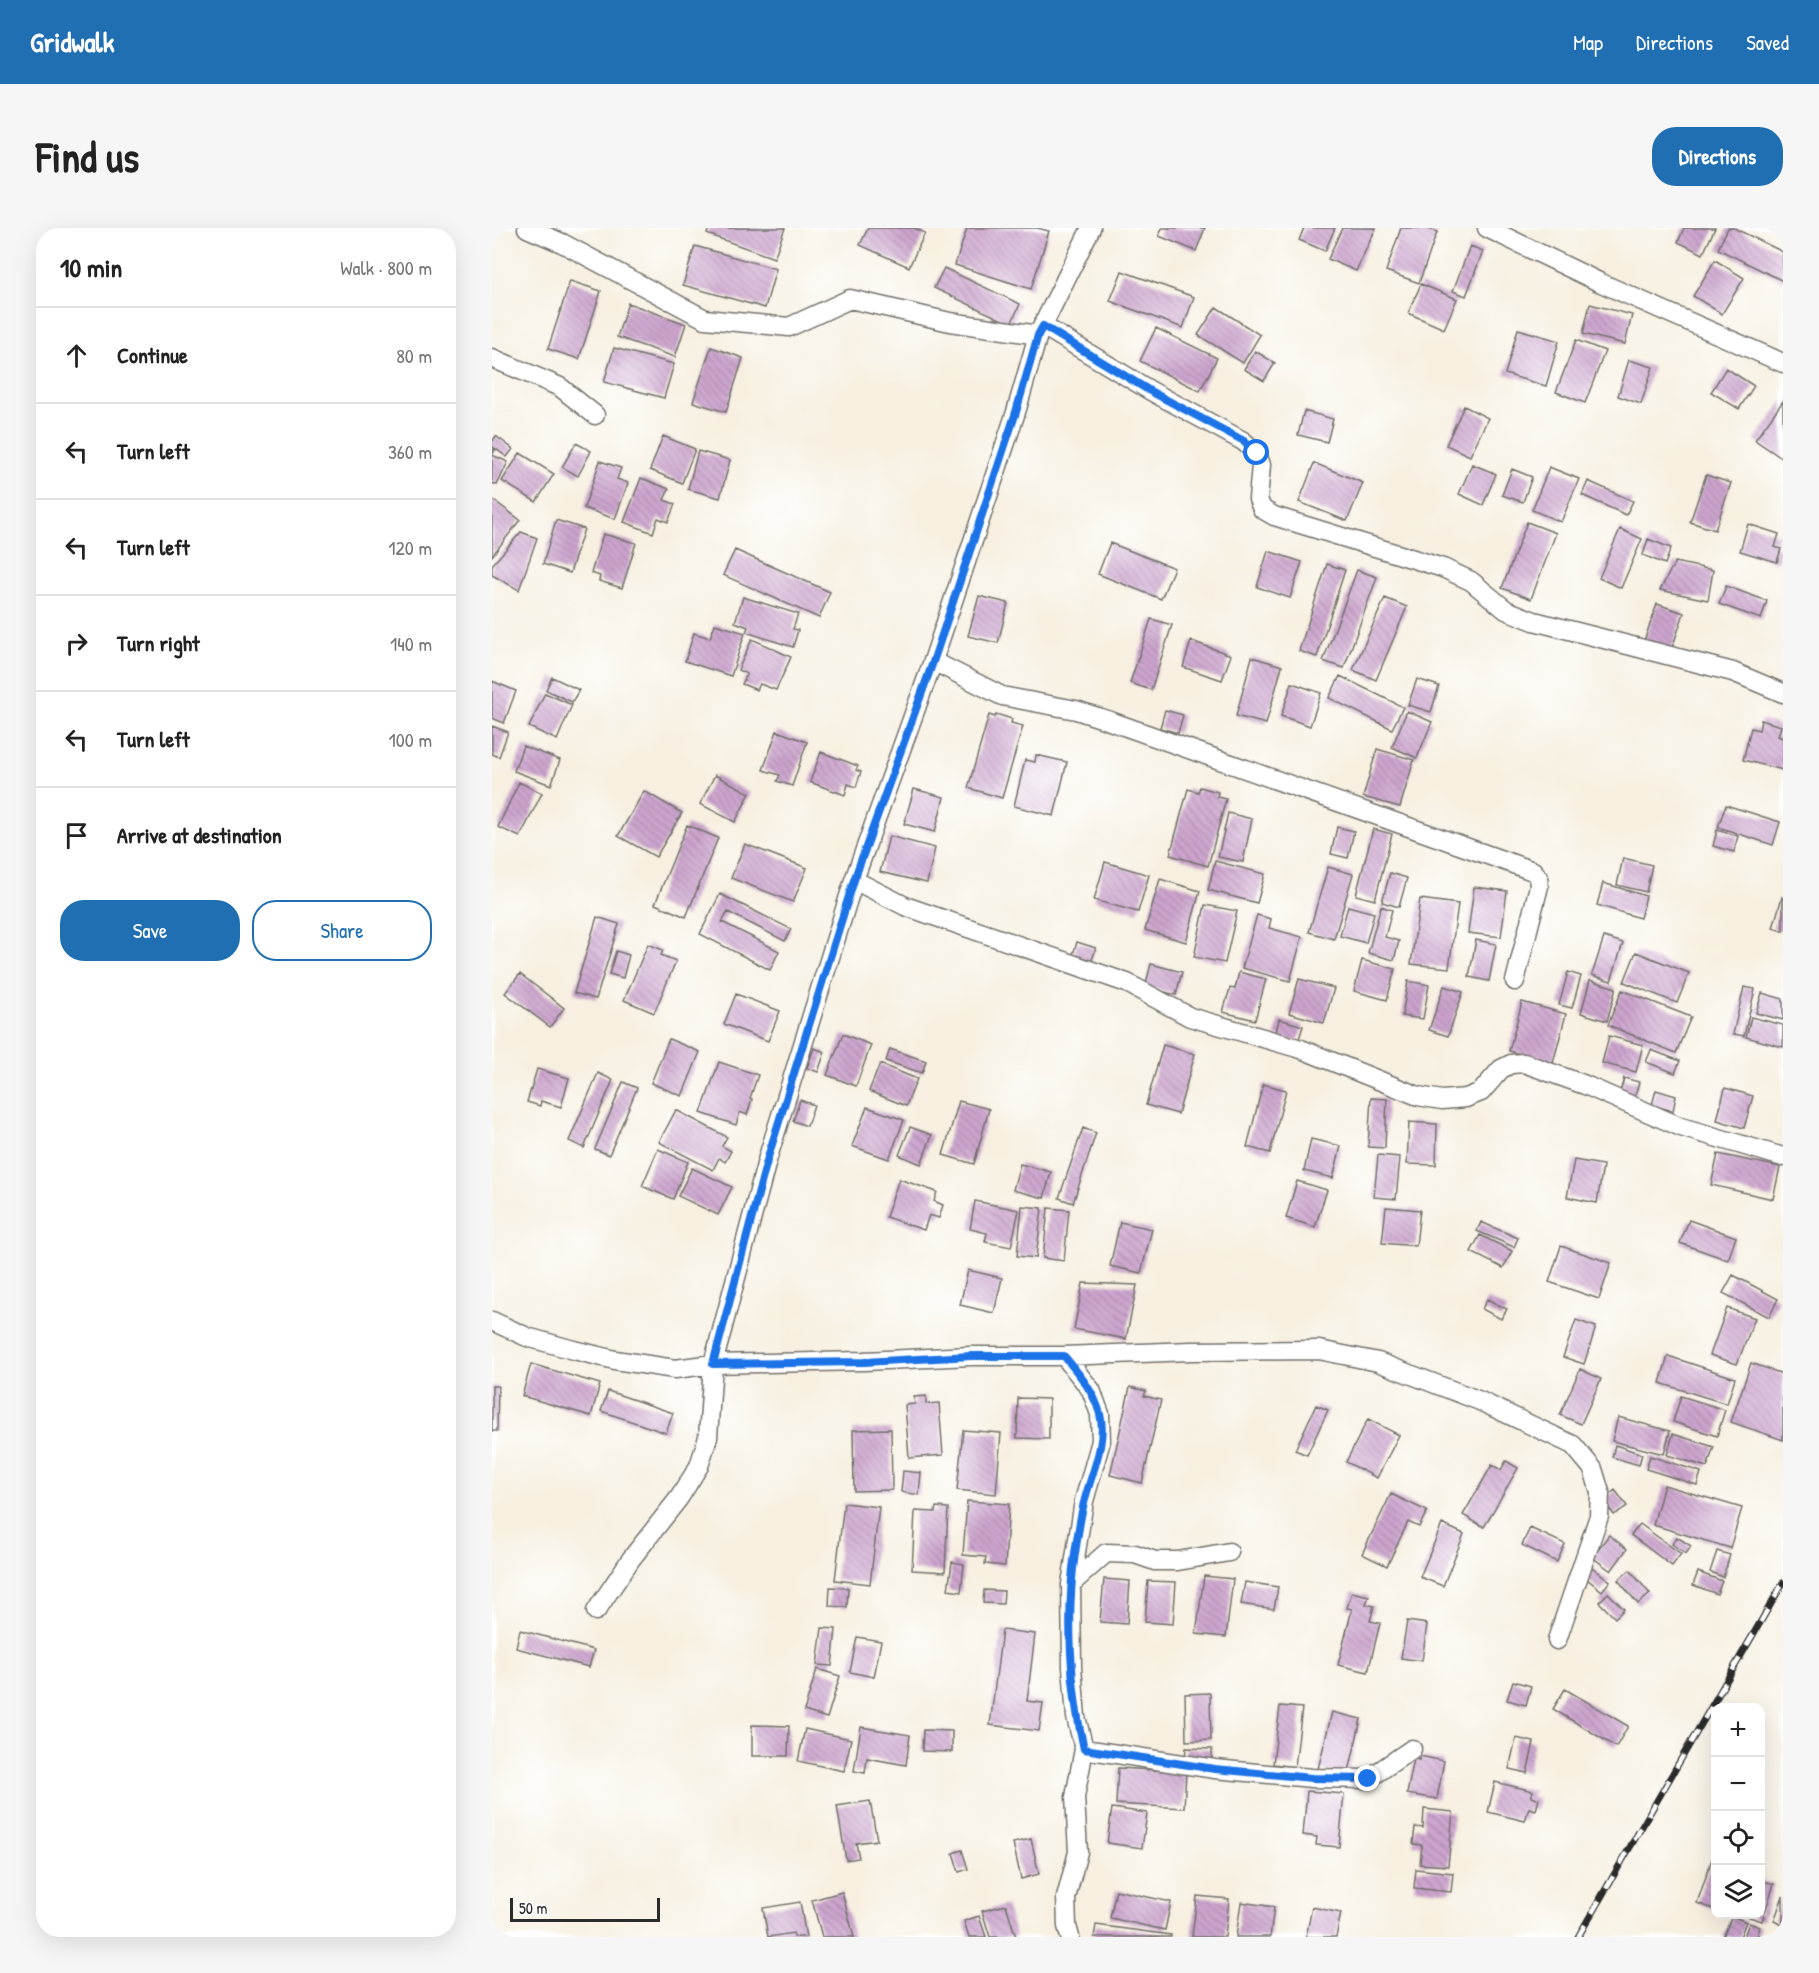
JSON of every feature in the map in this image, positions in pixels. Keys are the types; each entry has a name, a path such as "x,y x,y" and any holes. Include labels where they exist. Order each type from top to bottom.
{"street":[{"path":"527,228 562,243 705,319 789,327 850,299 950,322 1041,330 1244,441 1257,453 1262,465 1258,499 1262,509 1274,516 1443,568 1471,581 1506,610 1534,621 1733,672 1783,693"},
{"path":"596,1611 631,1559 679,1498 699,1466 708,1437 713,1364 768,1157 854,880 933,662 1041,330 1091,228"},
{"path":"1487,228 1601,283 1783,363"},
{"path":"492,358 560,387 595,415"},
{"path":"933,662 1002,696 1076,710 1107,720 1533,871 1538,877 1539,886 1515,981"},
{"path":"854,880 905,906 1127,983 1190,1017 1301,1049 1418,1096 1442,1100 1466,1098 1481,1092 1502,1069 1511,1064 1524,1063 1585,1085 1681,1127 1783,1157"},
{"path":"492,1321 527,1336 570,1349 615,1360 675,1369 713,1364 864,1362 971,1356 1064,1356 1191,1351 1319,1350 1378,1362 1480,1401 1573,1445 1593,1469 1600,1492 1599,1516 1557,1640"},
{"path":"1064,1356 1091,1390 1100,1414 1101,1441 1084,1501 1071,1584 1072,1668 1076,1717 1084,1749 1075,1797 1078,1852 1066,1898 1066,1926 1070,1937"},
{"path":"1071,1584 1106,1553 1135,1554 1155,1561 1178,1561 1229,1552"},
{"path":"1084,1749 1215,1769 1312,1778 1368,1779 1412,1749"}],"building":[{"path":"709,228 785,228 774,258 707,234"},
{"path":"868,228 914,228 925,233 909,267 860,245"},
{"path":"967,228 1037,228 1049,231 1031,289 955,265"},
{"path":"1162,228 1205,228 1196,251 1159,236"},
{"path":"1304,228 1335,228 1325,251 1299,240"},
{"path":"1342,228 1376,228 1356,271 1328,259"},
{"path":"1401,228 1426,228 1437,232 1419,283 1386,271"},
{"path":"1684,228 1715,228 1703,254 1678,242"},
{"path":"1728,228 1734,228 1783,252 1783,281 1718,249"},
{"path":"695,246 776,269 765,308 683,285"},
{"path":"1470,246 1483,251 1466,296 1453,291"},
{"path":"1715,260 1744,278 1722,314 1693,296"},
{"path":"944,268 1020,304 1011,324 934,288"},
{"path":"1122,271 1194,297 1183,328 1110,301"},
{"path":"570,281 601,291 579,359 548,349"},
{"path":"1421,284 1457,299 1444,329 1408,313"},
{"path":"628,303 686,324 675,357 617,337"},
{"path":"1590,304 1632,315 1625,344 1583,334"},
{"path":"1216,307 1260,335 1243,363 1198,335"},
{"path":"1156,328 1217,358 1200,391 1140,361"},
{"path":"1518,329 1559,341 1546,386 1505,374"},
{"path":"1576,340 1605,351 1585,403 1556,392"},
{"path":"711,347 743,358 726,412 693,402"},
{"path":"614,348 674,364 664,398 604,382"},
{"path":"1255,351 1275,363 1264,381 1244,369"},
{"path":"1629,360 1653,367 1641,404 1618,396"},
{"path":"1726,368 1754,386 1739,409 1711,392"},
{"path":"1783,401 1783,453 1780,457 1755,440"},
{"path":"1464,406 1488,418 1470,456 1446,445"},
{"path":"1304,411 1333,419 1327,442 1298,435"},
{"path":"496,436 513,449 507,457 492,446"},
{"path":"663,436 695,449 682,483 650,470"},
{"path":"576,443 591,451 578,476 562,467"},
{"path":"698,451 730,460 720,498 688,489"},
{"path":"520,453 554,474 536,502 502,481"},
{"path":"492,455 508,462 497,485 492,483"},
{"path":"600,461 621,468 617,479 628,483 615,519 584,508"},
{"path":"1314,463 1363,483 1347,521 1299,502"},
{"path":"1472,464 1496,474 1483,505 1459,494"},
{"path":"1549,467 1579,479 1561,522 1532,510"},
{"path":"1512,469 1532,477 1523,502 1502,495"},
{"path":"1706,475 1731,483 1715,530 1690,522"},
{"path":"641,478 669,489 664,500 675,504 668,522 658,518 653,533 624,522"},
{"path":"1588,481 1633,501 1626,515 1582,495"},
{"path":"492,499 520,520 492,556"},
{"path":"556,520 584,529 570,573 543,564"},
{"path":"1527,522 1556,533 1531,599 1502,588"},
{"path":"1748,524 1779,534 1775,547 1781,549 1777,562 1740,551"},
{"path":"1620,529 1642,539 1621,588 1599,578"},
{"path":"521,532 537,538 519,590 492,575 492,565"},
{"path":"603,534 636,543 622,588 599,581 600,576 591,573"},
{"path":"1648,539 1671,548 1665,564 1643,555"},
{"path":"1110,543 1174,568 1161,599 1098,574"},
{"path":"735,550 830,592 819,618 723,575"},
{"path":"1268,551 1302,562 1290,598 1257,587"},
{"path":"1675,562 1713,570 1708,600 1660,590"},
{"path":"1327,564 1345,570 1317,657 1299,651"},
{"path":"1357,570 1377,577 1344,668 1323,661"},
{"path":"1726,586 1767,601 1761,619 1719,604"},
{"path":"979,596 1008,603 998,643 968,636"},
{"path":"743,597 798,614 793,629 798,630 793,647 746,632 748,627 735,622"},
{"path":"1385,598 1407,607 1376,680 1353,670"},
{"path":"1657,604 1684,613 1671,651 1644,641"},
{"path":"1151,619 1172,625 1151,690 1130,683"},
{"path":"715,624 745,633 731,676 685,661 694,633 710,638"},
{"path":"752,639 791,657 776,690 760,684 757,690 742,684 747,674 738,670"},
{"path":"1191,641 1231,655 1222,680 1183,667"},
{"path":"1252,657 1282,666 1266,724 1236,716"},
{"path":"1340,676 1403,707 1392,729 1329,698"},
{"path":"552,677 579,690 572,702 546,690"},
{"path":"1417,679 1439,686 1431,712 1408,705"},
{"path":"492,681 516,691 504,723 492,718"},
{"path":"1292,683 1321,693 1310,726 1281,716"},
{"path":"545,693 572,705 557,740 529,727"},
{"path":"1165,710 1183,715 1178,733 1160,728"},
{"path":"1407,711 1432,722 1417,758 1392,747"},
{"path":"996,714 1012,719 1011,723 1023,726 1002,798 968,788 989,715 995,717"},
{"path":"1761,720 1781,726 1778,736 1783,738 1783,770 1743,760 1751,728 1759,730"},
{"path":"492,726 508,732 499,757 492,754"},
{"path":"777,731 807,742 792,786 777,781 780,775 763,770"},
{"path":"523,746 560,760 551,785 514,771"},
{"path":"1377,749 1414,760 1400,807 1363,797"},
{"path":"821,752 858,766 856,770 861,772 856,787 848,784 845,795 810,782"},
{"path":"1036,755 1067,762 1054,816 1014,806 1025,760 1035,762"},
{"path":"715,775 750,793 735,822 700,804"},
{"path":"519,782 542,793 520,837 498,827"},
{"path":"1200,787 1218,792 1217,797 1226,799 1208,866 1170,855 1188,789 1198,792"},
{"path":"914,789 944,797 935,832 904,824"},
{"path":"644,791 682,813 656,857 618,836"},
{"path":"1726,805 1780,822 1773,845 1718,827"},
{"path":"1228,813 1252,819 1243,862 1218,857"},
{"path":"687,825 718,838 686,917 655,904"},
{"path":"1337,827 1354,831 1348,858 1331,854"},
{"path":"1373,829 1392,834 1375,900 1356,895"},
{"path":"1717,830 1738,836 1734,852 1713,846"},
{"path":"889,836 935,848 927,883 880,872"},
{"path":"745,844 807,868 793,902 731,878"},
{"path":"1623,858 1652,865 1646,892 1617,885"},
{"path":"1215,861 1265,874 1257,903 1208,890"},
{"path":"1105,862 1149,875 1138,912 1094,900"},
{"path":"1328,867 1353,874 1334,939 1309,932"},
{"path":"1390,873 1407,878 1399,907 1382,902"},
{"path":"1160,879 1200,891 1186,942 1145,930"},
{"path":"1603,883 1646,896 1640,918 1597,905"},
{"path":"1474,887 1507,891 1501,937 1468,933"},
{"path":"720,894 791,929 785,941 728,912 722,922 779,951 770,970 700,934"},
{"path":"1783,898 1783,931 1773,928"},
{"path":"1420,899 1458,904 1449,968 1411,964"},
{"path":"1205,905 1237,911 1225,963 1194,957"},
{"path":"1348,906 1374,913 1366,943 1340,936"},
{"path":"1381,906 1392,910 1385,937 1399,941 1394,960 1368,953"},
{"path":"1257,915 1271,919 1269,928 1302,937 1290,981 1242,968"},
{"path":"597,917 619,924 596,999 574,993"},
{"path":"1604,937 1623,943 1611,981 1592,975"},
{"path":"1476,940 1496,944 1489,981 1469,977"},
{"path":"1077,942 1096,948 1091,963 1072,957"},
{"path":"648,944 663,950 661,955 676,961 654,1013 624,1000"},
{"path":"616,951 629,955 623,978 609,974"},
{"path":"1636,952 1689,973 1677,1003 1624,982"},
{"path":"1362,960 1395,969 1387,1000 1354,991"},
{"path":"1151,964 1182,972 1176,995 1145,987"},
{"path":"1239,972 1266,979 1255,1020 1223,1012 1230,988 1235,989"},
{"path":"1568,972 1581,976 1572,1008 1559,1005"},
{"path":"520,974 564,1008 550,1027 505,993"},
{"path":"1299,979 1334,988 1324,1023 1289,1013"},
{"path":"1590,980 1616,988 1607,1021 1581,1013"},
{"path":"1408,981 1429,985 1423,1019 1402,1016"},
{"path":"1444,986 1463,992 1448,1036 1429,1030"},
{"path":"1744,987 1755,989 1744,1036 1733,1034"},
{"path":"1622,990 1691,1017 1676,1053 1608,1025"},
{"path":"1762,993 1783,999 1783,1020 1756,1013"},
{"path":"736,994 780,1011 768,1041 724,1024"},
{"path":"1522,1002 1566,1014 1553,1063 1509,1051"},
{"path":"1751,1017 1783,1025 1783,1047 1746,1037"},
{"path":"1279,1019 1303,1026 1298,1042 1275,1036"},
{"path":"843,1034 871,1045 856,1086 827,1075"},
{"path":"1609,1036 1643,1045 1636,1072 1602,1063"},
{"path":"669,1039 700,1052 682,1096 651,1083"},
{"path":"1163,1045 1195,1054 1178,1114 1146,1105"},
{"path":"814,1048 825,1052 818,1072 807,1068"},
{"path":"890,1049 926,1061 922,1073 886,1061"},
{"path":"1651,1050 1680,1061 1675,1073 1646,1062"},
{"path":"719,1062 758,1075 747,1115 740,1112 736,1125 701,1113"},
{"path":"880,1064 917,1079 906,1106 869,1091"},
{"path":"537,1069 569,1078 561,1107 541,1101 540,1106 527,1102"},
{"path":"598,1073 613,1080 584,1148 569,1141"},
{"path":"1624,1078 1639,1082 1635,1096 1620,1092"},
{"path":"623,1082 637,1088 609,1155 595,1149"},
{"path":"1263,1084 1286,1090 1270,1153 1247,1147"},
{"path":"1725,1088 1753,1096 1744,1128 1717,1120"},
{"path":"1656,1090 1676,1096 1673,1111 1652,1105"},
{"path":"1371,1098 1387,1099 1385,1148 1368,1147"},
{"path":"800,1100 814,1105 807,1126 793,1121"},
{"path":"959,1101 989,1109 974,1164 943,1155"},
{"path":"867,1107 904,1120 889,1159 852,1146"},
{"path":"676,1110 727,1137 722,1146 731,1151 725,1162 719,1158 713,1170 659,1142"},
{"path":"1409,1122 1437,1124 1436,1165 1407,1164"},
{"path":"910,1127 932,1135 921,1164 899,1155"},
{"path":"1083,1128 1096,1133 1073,1203 1059,1198"},
{"path":"1311,1139 1341,1146 1333,1178 1304,1171"},
{"path":"658,1149 688,1162 673,1199 642,1186"},
{"path":"1718,1154 1780,1167 1773,1199 1711,1185"},
{"path":"1378,1155 1400,1157 1396,1199 1374,1197"},
{"path":"1574,1160 1603,1165 1597,1203 1567,1197"},
{"path":"1020,1164 1051,1172 1044,1198 1013,1190"},
{"path":"692,1168 732,1187 718,1215 678,1196"},
{"path":"899,1179 937,1192 934,1201 943,1205 939,1218 929,1215 924,1230 886,1217"},
{"path":"1297,1181 1327,1190 1315,1227 1286,1218"},
{"path":"975,1201 1019,1210 1011,1247 985,1242 987,1233 970,1229"},
{"path":"1022,1206 1042,1208 1036,1258 1017,1256"},
{"path":"1386,1207 1420,1210 1416,1246 1382,1243"},
{"path":"1048,1208 1069,1210 1064,1261 1043,1258"},
{"path":"1689,1220 1736,1237 1728,1260 1680,1243"},
{"path":"1120,1222 1152,1229 1141,1273 1110,1266"},
{"path":"1481,1222 1518,1238 1514,1247 1477,1231"},
{"path":"1480,1235 1512,1251 1503,1268 1471,1252"},
{"path":"1561,1246 1611,1263 1599,1299 1549,1282"},
{"path":"968,1270 1002,1278 994,1313 960,1305"},
{"path":"1733,1275 1778,1299 1769,1317 1723,1293"},
{"path":"1083,1283 1137,1285 1126,1339 1074,1329"},
{"path":"1487,1299 1507,1309 1501,1319 1482,1309"},
{"path":"1727,1308 1755,1318 1737,1364 1710,1355"},
{"path":"1576,1320 1596,1327 1584,1364 1563,1357"},
{"path":"1668,1356 1735,1378 1727,1404 1660,1383"},
{"path":"1751,1363 1783,1374 1783,1440 1731,1422"},
{"path":"531,1364 600,1384 591,1416 522,1396"},
{"path":"1580,1369 1601,1379 1581,1424 1560,1415"},
{"path":"492,1386 498,1386 497,1431 492,1431"},
{"path":"1130,1387 1146,1391 1144,1396 1161,1400 1142,1483 1110,1475"},
{"path":"608,1391 673,1413 666,1433 601,1411"},
{"path":"926,1396 926,1404 939,1403 943,1455 909,1458 905,1405 915,1404 914,1397"},
{"path":"1681,1396 1725,1410 1717,1436 1673,1422"},
{"path":"1018,1398 1049,1399 1049,1439 1017,1438"},
{"path":"1316,1405 1328,1410 1307,1455 1295,1450"},
{"path":"1618,1417 1670,1431 1664,1454 1612,1441"},
{"path":"1368,1419 1399,1435 1377,1478 1346,1462"},
{"path":"891,1429 892,1490 854,1491 853,1430"},
{"path":"963,1430 1001,1433 996,1494 957,1490"},
{"path":"1673,1434 1714,1447 1707,1467 1667,1455"},
{"path":"1615,1445 1642,1454 1639,1465 1612,1457"},
{"path":"1650,1456 1701,1472 1697,1485 1646,1469"},
{"path":"1506,1461 1518,1468 1484,1527 1463,1515 1492,1465 1501,1470"},
{"path":"903,1471 921,1473 919,1495 901,1492"},
{"path":"1664,1485 1742,1508 1730,1548 1653,1525"},
{"path":"1615,1490 1627,1506 1614,1515 1603,1500"},
{"path":"1391,1494 1427,1511 1419,1527 1408,1522 1387,1566 1362,1554"},
{"path":"967,1501 1009,1504 1005,1566 985,1564 986,1557 963,1555"},
{"path":"844,1503 879,1507 870,1584 835,1580"},
{"path":"936,1507 948,1508 945,1572 912,1570 915,1511 935,1512"},
{"path":"1442,1524 1464,1534 1443,1586 1420,1577"},
{"path":"1640,1524 1681,1554 1672,1566 1631,1535"},
{"path":"1530,1528 1565,1544 1557,1562 1522,1545"},
{"path":"1609,1535 1627,1549 1611,1571 1592,1557"},
{"path":"1677,1537 1691,1546 1686,1554 1672,1544"},
{"path":"1717,1551 1730,1555 1723,1577 1710,1572"},
{"path":"952,1562 964,1564 961,1592 948,1590"},
{"path":"1588,1564 1610,1581 1602,1591 1581,1574"},
{"path":"1630,1570 1650,1594 1638,1604 1618,1580"},
{"path":"1698,1572 1722,1581 1717,1594 1693,1585"},
{"path":"1204,1576 1233,1579 1226,1637 1196,1634"},
{"path":"1104,1579 1130,1581 1127,1624 1100,1622"},
{"path":"1148,1581 1176,1582 1173,1624 1145,1622"},
{"path":"1245,1582 1278,1587 1274,1609 1241,1604"},
{"path":"830,1587 848,1588 847,1607 829,1606"},
{"path":"984,1590 1004,1591 1003,1604 983,1603"},
{"path":"1352,1592 1369,1596 1366,1604 1374,1606 1370,1621 1380,1623 1368,1672 1338,1665 1352,1609 1347,1608"},
{"path":"1608,1593 1624,1609 1615,1618 1599,1602"},
{"path":"1407,1621 1427,1624 1422,1661 1401,1658"},
{"path":"822,1628 836,1629 832,1666 817,1665"},
{"path":"520,1630 594,1650 589,1667 516,1648"},
{"path":"1002,1630 1035,1634 1027,1701 1043,1703 1039,1731 990,1725"},
{"path":"857,1637 881,1641 874,1677 850,1672"},
{"path":"817,1669 840,1676 827,1718 804,1711"},
{"path":"1513,1681 1531,1686 1526,1705 1507,1700"},
{"path":"1565,1689 1628,1726 1616,1747 1553,1709"},
{"path":"1210,1693 1211,1740 1186,1741 1185,1694"},
{"path":"1280,1706 1302,1708 1295,1767 1273,1764"},
{"path":"1332,1712 1361,1719 1348,1776 1318,1769"},
{"path":"752,1725 789,1726 788,1756 752,1756"},
{"path":"861,1727 910,1735 906,1765 867,1758 865,1773 854,1771"},
{"path":"805,1729 851,1739 844,1771 798,1761"},
{"path":"923,1730 952,1731 952,1752 922,1751"},
{"path":"1516,1738 1534,1742 1527,1773 1509,1769"},
{"path":"1186,1748 1212,1749 1212,1762 1185,1761"},
{"path":"1420,1756 1444,1761 1437,1799 1407,1794 1414,1759 1419,1760"},
{"path":"1118,1768 1186,1772 1184,1808 1116,1804"},
{"path":"1495,1782 1533,1791 1531,1797 1539,1799 1536,1810 1529,1808 1525,1821 1488,1812"},
{"path":"1307,1791 1344,1794 1339,1847 1316,1845 1317,1837 1303,1835"},
{"path":"870,1801 877,1840 856,1843 859,1858 846,1860 837,1806"},
{"path":"1112,1808 1147,1813 1142,1848 1107,1843"},
{"path":"1424,1809 1453,1812 1448,1866 1420,1864 1422,1845 1413,1844 1415,1827 1423,1828"},
{"path":"1031,1839 1039,1874 1021,1879 1013,1843"},
{"path":"962,1850 968,1869 959,1872 953,1853"},
{"path":"1711,1862 1711,1908 1697,1903"},
{"path":"1416,1869 1453,1873 1451,1892 1414,1888"},
{"path":"1765,1881 1774,1884 1765,1912"},
{"path":"1116,1890 1171,1902 1165,1930 1110,1918"},
{"path":"842,1892 854,1937 822,1937 812,1900"},
{"path":"1197,1896 1229,1899 1225,1937 1192,1937"},
{"path":"1783,1896 1783,1925 1774,1921"},
{"path":"800,1902 806,1937 794,1937 793,1933 768,1937 763,1908"},
{"path":"1241,1902 1274,1907 1270,1937 1236,1937"},
{"path":"1006,1905 1016,1937 990,1937 982,1911"},
{"path":"1312,1907 1341,1913 1336,1937 1306,1937"},
{"path":"979,1916 986,1937 969,1937 964,1921"},
{"path":"1731,1919 1746,1922 1740,1937 1723,1937"},
{"path":"1749,1923 1760,1927 1757,1937 1744,1937"},
{"path":"1096,1925 1171,1935 1171,1937 1094,1937"}],"railway":[{"path":"1578,1937 1783,1583"}],"route":[{"path":"1257,453 1244,441 1150,391 1043,326 1038,335 1016,412 933,662 854,880 768,1157 713,1364 864,1362 971,1356 1064,1356 1091,1390 1100,1414 1101,1441 1084,1501 1071,1584 1072,1668 1076,1717 1084,1749 1215,1769 1312,1778 1368,1779"}]}
